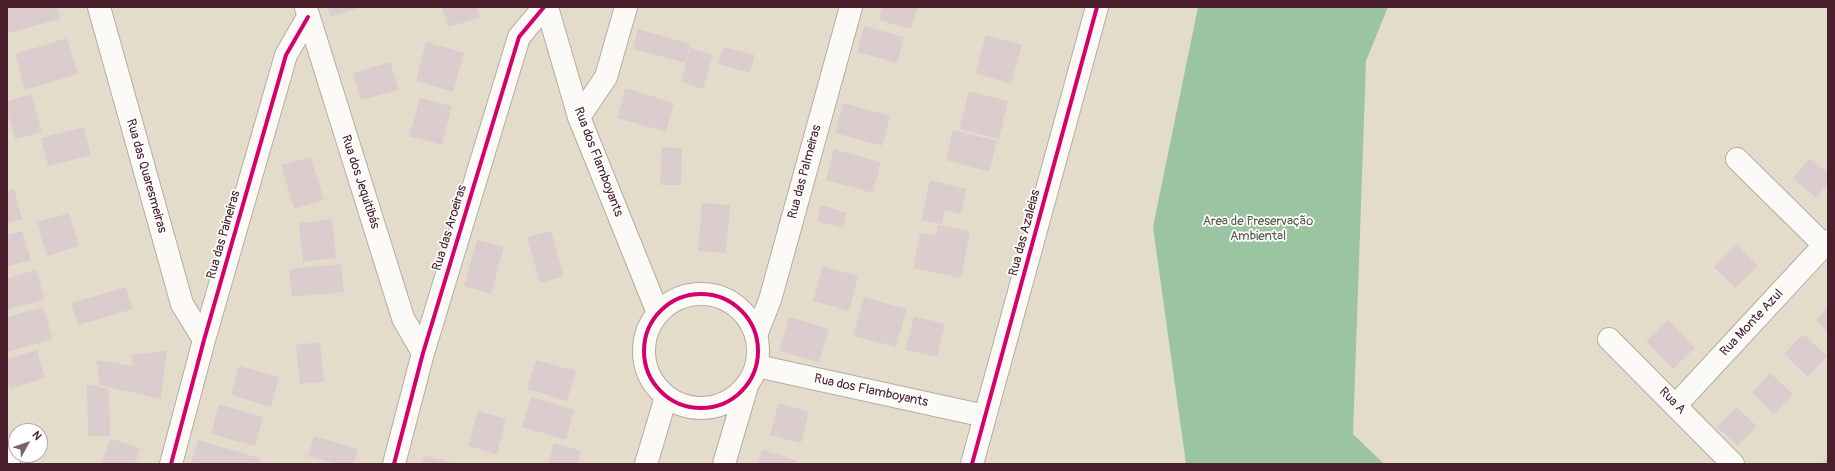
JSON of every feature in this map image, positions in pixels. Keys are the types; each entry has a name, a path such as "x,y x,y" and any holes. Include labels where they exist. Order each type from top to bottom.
{"street":[{"name":"Rua das Quaresmeiras","path":"99,7 182,304 204,340"},
{"name":"Rua das Aroeiras","path":"394,464 423,352 519,37 544,7"},
{"name":"Rua dos Flamboyants","path":"547,7 579,117 658,313"},
{"path":"579,117 606,77 626,7"},
{"name":"Rua das Palmeiras","path":"756,335 770,300 851,7"},
{"name":"Rua das Azaleias","path":"972,464 1097,7"},
{"name":"Rua das Paineiras","path":"171,464 204,340 286,55 307,12"},
{"name":"Rua dos Jequitibás","path":"307,12 403,318 423,352"},
{"path":"1737,160 1826,243"},
{"name":"Rua Monte Azul","path":"1676,405 1826,243"},
{"path":"705,294 716,297 737,307 749,320 756,335 758,351 757,366 753,377 747,386 734,399 718,407 700,409 682,406 666,397 653,383 646,366 644,347 648,329 658,313 671,302 688,295 705,294"},
{"name":"Rua A","path":"1609,339 1733,464"},
{"name":"Rua dos Flamboyants","path":"757,366 985,416"},
{"path":"724,464 747,386"},
{"path":"646,464 666,397"},
{"path":"7,458 9,464"}],"green space":[{"name":"Area de Preservação Ambiental","path":"1198,7 1388,7 1366,61 1353,434 1384,464 1186,464 1153,227"}],"building":[{"path":"7,7 57,7 61,19 7,33"},
{"path":"327,7 361,7 330,17"},
{"path":"442,7 477,7 480,18 448,27"},
{"path":"882,7 918,7 911,29 879,20"},
{"path":"864,26 904,37 897,63 857,52"},
{"path":"638,29 690,44 685,63 633,49"},
{"path":"986,35 1022,45 1011,84 975,73"},
{"path":"67,38 78,74 25,90 15,54"},
{"path":"426,42 464,53 453,92 416,81"},
{"path":"723,47 755,55 750,73 718,64"},
{"path":"690,48 713,54 703,89 681,82"},
{"path":"390,62 399,90 361,100 353,73"},
{"path":"625,88 674,103 666,132 617,118"},
{"path":"969,91 1008,101 999,139 959,129"},
{"path":"31,94 42,132 15,139 7,112 7,101"},
{"path":"420,98 452,106 442,145 409,136"},
{"path":"843,103 890,116 882,146 835,133"},
{"path":"84,127 91,155 48,166 41,138"},
{"path":"953,130 997,141 989,172 946,160"},
{"path":"662,147 682,148 681,185 660,185"},
{"path":"834,149 881,162 873,193 826,180"},
{"path":"311,157 324,200 294,209 281,165"},
{"path":"1810,158 1828,173 1828,184 1816,198 1793,178"},
{"path":"930,180 966,189 961,214 945,210 942,224 921,220"},
{"path":"14,189 22,219 7,223 7,191"},
{"path":"702,203 730,205 726,253 698,251"},
{"path":"821,205 847,213 843,228 817,221"},
{"path":"69,213 79,246 47,256 37,222"},
{"path":"332,219 336,258 303,262 299,223"},
{"path":"938,225 970,231 961,278 913,268 920,233 936,236"},
{"path":"22,231 31,260 7,267 7,235"},
{"path":"551,231 564,276 540,283 527,237"},
{"path":"477,240 504,247 491,294 464,286"},
{"path":"1737,244 1758,266 1735,288 1714,267"},
{"path":"341,264 344,292 292,297 289,269"},
{"path":"823,266 858,276 849,311 813,301"},
{"path":"36,270 45,299 7,310 7,278"},
{"path":"126,287 133,309 78,325 71,303"},
{"path":"864,297 907,309 896,347 853,336"},
{"path":"43,307 53,339 7,352 7,317"},
{"path":"1828,307 1828,332 1816,320"},
{"path":"914,316 945,324 937,357 905,350"},
{"path":"789,317 829,329 819,362 779,351"},
{"path":"1668,320 1695,348 1673,369 1646,341"},
{"path":"1803,334 1827,356 1808,377 1784,354"},
{"path":"320,342 324,382 300,384 296,345"},
{"path":"37,350 45,378 10,389 7,380 7,359"},
{"path":"167,350 161,399 100,385 96,360 133,366 131,355"},
{"path":"536,360 576,371 567,401 527,389"},
{"path":"239,366 279,377 271,407 231,395"},
{"path":"1770,373 1793,394 1774,414 1752,393"},
{"path":"87,384 109,389 110,436 88,436"},
{"path":"531,397 574,410 566,440 522,427"},
{"path":"778,403 809,412 801,443 770,435"},
{"path":"219,404 263,417 255,446 211,434"},
{"path":"1736,407 1757,426 1738,446 1717,427"},
{"path":"478,411 506,419 497,454 468,446"},
{"path":"314,436 358,449 354,464 338,464 308,456"},
{"path":"110,438 140,448 135,464 102,463"},
{"path":"198,440 260,458 259,464 191,464"},
{"path":"554,443 581,451 577,464 548,464"},
{"path":"762,450 796,460 795,464 758,464"},
{"path":"424,455 456,464 422,464"},
{"path":"1828,456 1828,464 1827,464 1823,461"}],"cycle path":[{"path":"394,464 423,353 519,37 544,7"},
{"path":"972,464 1097,7"},
{"path":"171,464 204,340 286,55 308,17"},
{"path":"701,294 723,298 741,311 754,329 758,351 754,373 741,391 723,404 701,408 679,404 661,391 648,373 644,351 648,329 661,311 679,298 701,294"}]}
